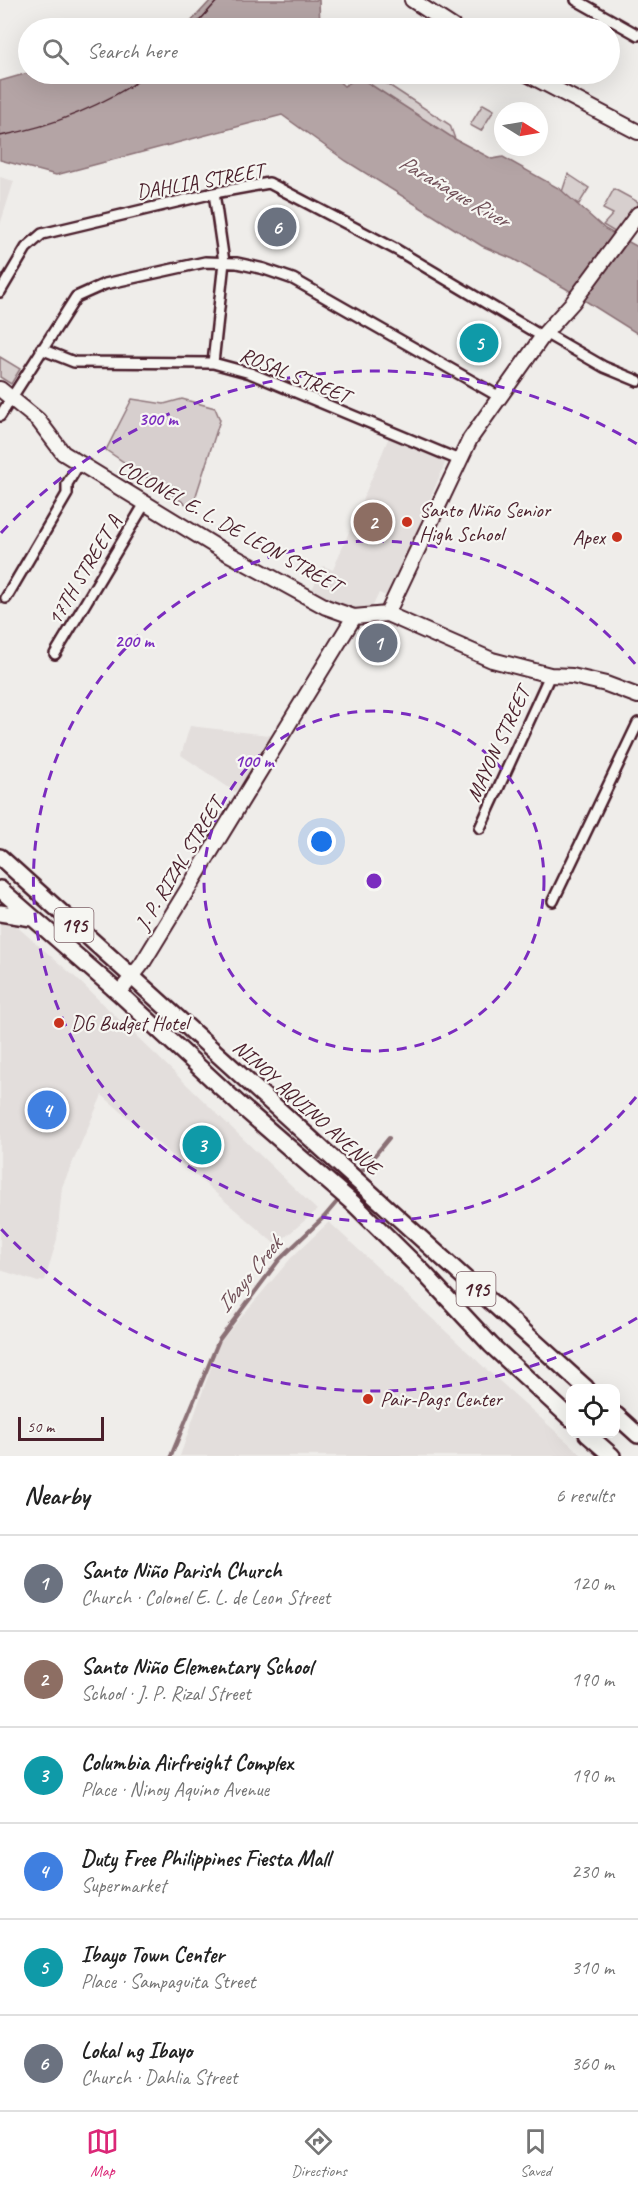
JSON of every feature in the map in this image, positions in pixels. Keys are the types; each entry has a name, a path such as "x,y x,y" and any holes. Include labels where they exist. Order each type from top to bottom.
{"main road":[{"name":"NINOY AQUINO AVENUE","path":"0,857 580,1384"},
{"name":"NINOY AQUINO AVENUE","path":"0,888 119,993 240,1105 333,1184 423,1272 491,1345 566,1411"},
{"path":"0,913 35,919"},
{"path":"620,1419 638,1435"},
{"path":"592,1438 612,1456"}],"street":[{"path":"412,0 440,18"},
{"path":"576,0 608,18"},
{"path":"620,25 638,35"},
{"path":"546,84 638,132"},
{"name":"DAHLIA STREET","path":"0,292 26,248 42,234 214,193 269,183 397,250 544,335 604,367 638,381"},
{"path":"213,363 224,262 214,193"},
{"path":"387,614 459,460 498,396 544,335 573,302 634,219"},
{"path":"0,416 76,297 105,284 205,262 224,262 264,269 293,279 498,396"},
{"name":"ROSAL STREET","path":"41,349 74,362 213,363 250,373 459,460"},
{"name":"COLONEL E. L. DE LEON STREET","path":"0,388 38,420 63,453 79,464 144,505 326,607 354,617 387,614 492,660 550,675 572,676 606,684 638,696"},
{"path":"6,598 67,494 67,484 79,464"},
{"name":"17TH STREET A","path":"55,654 144,505"},
{"name":"J. P. RIZAL STREET","path":"119,993 132,979 354,617"},
{"name":"MAYON STREET","path":"480,828 550,675"},
{"path":"553,901 638,723"}],"shaded area":[{"path":"365,84 387,84 450,125 456,142 359,93"},
{"path":"483,104 494,110 481,131 470,125"},
{"path":"568,174 589,188 579,204 561,195"},
{"path":"0,177 14,181 0,225"},
{"path":"614,189 638,202 638,207 618,234 603,225 613,214 603,209"},
{"path":"0,357 20,369 11,384 0,377"},
{"path":"132,399 164,404 182,399 215,408 220,420 192,508 106,450"},
{"path":"389,437 446,461 389,597 379,593 371,610 334,609 309,596 323,566 333,570"},
{"path":"190,726 277,736 235,792 181,755"},
{"path":"0,912 75,977 317,1210 276,1245 102,1095 62,1187 57,1239 45,1280 38,1282 0,1270"},
{"path":"329,1222 583,1456 180,1456 220,1342 292,1257"}],"water":[{"path":"211,0 319,0 320,18 194,18"},
{"name":"Parañaque River","path":"18,76 18,84 342,84 344,86 370,84 453,138 492,159 503,157 560,189 605,229 638,247 638,334 565,288 513,259 482,246 346,161 282,115 56,175 0,160 0,81"}],"waterway":[{"name":"Ibayo Creek","path":"357,1177 389,1138"},
{"name":"Ibayo Creek","path":"171,1456 219,1340 279,1260 324,1217 341,1197"}],"tram line":[{"path":"202,18 218,0"},
{"path":"0,136 20,132 78,113 134,84"}],"place":[{"name":"Lokal ng Ibayo","path":"277,227"},
{"name":"Ibayo Town Center","path":"479,343"},
{"name":"Santo Niño Elementary School","path":"373,522"},
{"name":"Santo Niño Senior High School","path":"407,522"},
{"name":"Apex","path":"617,537"},
{"name":"Santo Niño Parish Church","path":"378,643"},
{"name":"DG Budget Hotel","path":"59,1023"},
{"name":"Duty Free Philippines Fiesta Mall","path":"47,1110"},
{"name":"Columbia Airfreight Complex","path":"202,1145"},
{"name":"Pair-Pags Center","path":"368,1399"}]}
